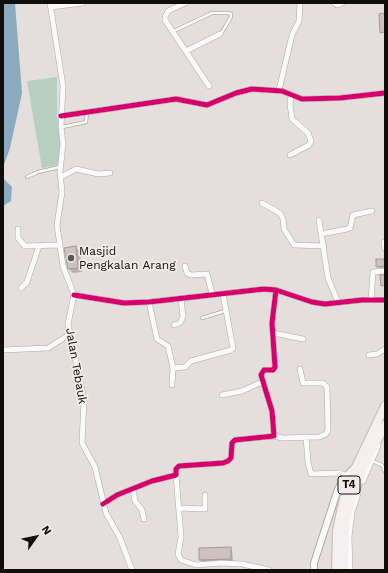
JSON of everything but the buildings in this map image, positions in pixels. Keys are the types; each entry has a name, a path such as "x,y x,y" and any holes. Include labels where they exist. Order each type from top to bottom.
{"highway":[{"name":"T4","path":"336,570 339,514 349,477 357,465 385,406"},
{"name":"T4","path":"344,570 345,529 349,506 366,462 385,425"}],"street":[{"path":"83,3 50,5 62,73 61,127 63,144 60,166 62,192 57,225 63,266 74,295 124,302 148,302 264,289 276,290 312,302 325,304 385,300"},
{"path":"168,3 171,10"},
{"path":"185,3 168,11 165,17 173,32 209,86"},
{"path":"279,90 292,35 299,21 300,3"},
{"path":"334,3 337,5 342,3"},
{"path":"186,51 220,34"},
{"path":"61,116 176,99 207,105 241,91 252,89 279,90 291,96 302,99 340,98 385,93"},
{"path":"290,155 309,145 311,141 308,133 292,119 290,104 291,96"},
{"path":"61,176 76,168 98,174 110,173"},
{"path":"262,203 280,213 283,219 284,229 294,245 324,246"},
{"path":"321,234 350,228 353,215 372,211"},
{"path":"319,220 328,278 338,302"},
{"path":"18,230 18,238 25,246 60,245"},
{"path":"384,242 385,248"},
{"path":"21,288 27,282 39,246"},
{"path":"185,266 187,273 191,275 207,274 212,294"},
{"path":"371,300 371,275 375,271 385,271"},
{"path":"274,436 272,411 262,382 261,372 273,370 275,367 272,323 276,290"},
{"path":"173,368 186,367 191,361 231,350 233,348 223,294"},
{"name":"Jalan Tebauk","path":"74,295 69,315 70,334 84,400 82,443 95,466 106,513 120,538 132,570"},
{"path":"174,325 180,323 183,317 181,298"},
{"path":"148,302 157,339 168,346 173,368 172,385"},
{"path":"3,350 48,348 70,334"},
{"path":"273,334 303,339"},
{"path":"369,355 377,354 385,349"},
{"path":"268,570 242,564 221,563 196,565 184,563 178,554 181,537 176,469 179,466 223,463 228,461 231,458 232,443 235,440 274,436 282,438 323,436 328,430 328,387 323,383 303,383 300,368"},
{"path":"222,395 242,391 262,382"},
{"path":"350,570 349,537 352,512 358,493 385,433"},
{"path":"306,437 308,462 311,474 338,473 349,477 338,489 314,563 314,570"},
{"path":"103,504 117,495 152,481 176,475"},
{"path":"133,489 135,502 142,510 144,519"},
{"path":"179,508 205,509 205,495"}],"lane":[{"path":"173,32 212,13 231,14 231,17 220,34"},
{"path":"61,127 86,122 87,112"},
{"path":"27,177 38,172 60,166"},
{"path":"202,318 226,311"},
{"path":"372,461 382,465 385,472"}],"path":[{"path":"3,181 7,182"}],"green space":[{"path":"57,77 57,115 61,142 58,165 42,168 27,81"}],"water":[{"path":"3,3 15,3 22,93 10,148 3,168"},
{"path":"3,178 12,187 11,201 3,206"}],"cycle path":[{"path":"61,116 176,99 207,105 236,93 252,89 282,91 302,99 340,98 385,93"},
{"path":"74,295 124,303 149,302 264,289 276,290 312,302 325,304 362,300 385,300"},
{"path":"103,504 117,495 152,481 176,475 176,469 179,466 223,463 228,461 231,458 232,443 235,440 274,436 272,411 261,375 264,370 273,370 275,367 272,323 276,290"}],"place":[{"name":"Masjid Pengkalan Arang","path":"71,258"}]}
